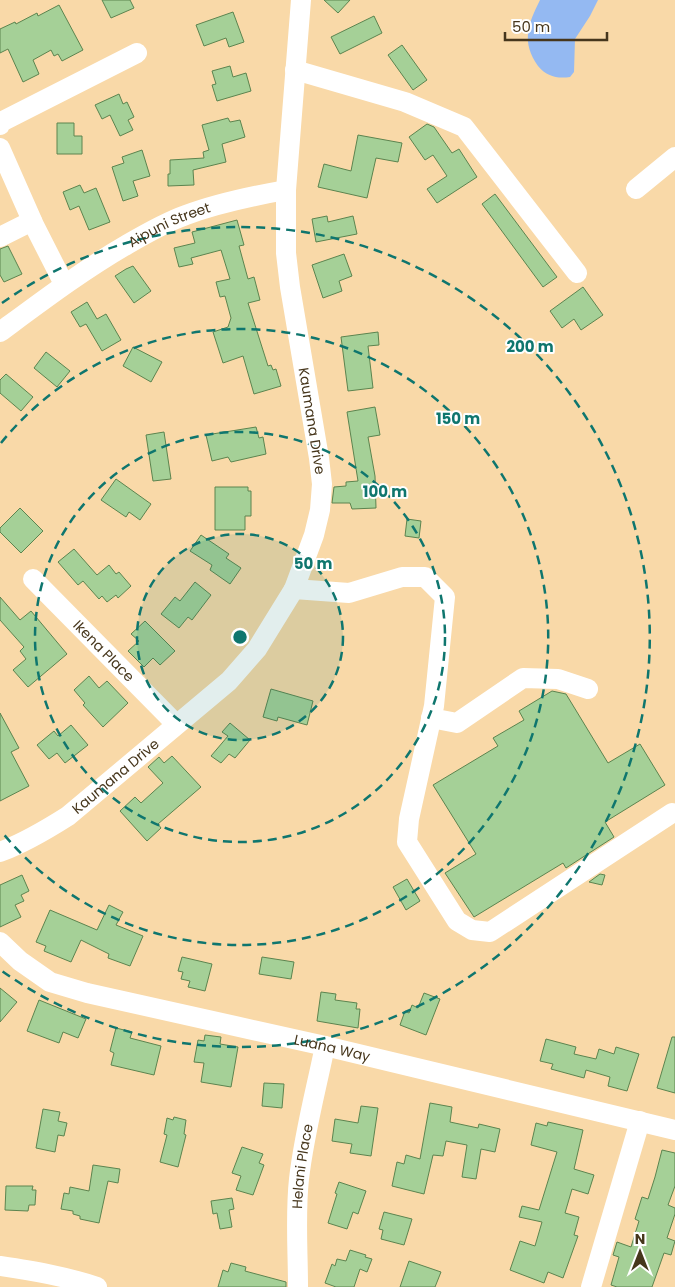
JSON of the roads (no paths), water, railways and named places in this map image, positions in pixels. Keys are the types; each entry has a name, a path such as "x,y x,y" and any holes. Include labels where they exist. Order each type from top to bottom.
{"street":[{"name":"Kaumana Drive","path":"0,852 46,831 68,816 229,681 257,649 294,589 314,535 320,510 322,484 320,458 290,287 286,253 286,190 301,0"},
{"path":"0,124 137,53"},
{"path":"294,70 405,102 464,127 577,273"},
{"path":"0,148 32,221 64,284"},
{"path":"636,189 675,157"},
{"name":"Aipuni Street","path":"0,332 102,258 153,230 185,215 251,196 286,190"},
{"path":"0,237 32,221"},
{"path":"294,589 349,593 402,577 425,577 445,597 434,706 409,819 406,842 457,921 472,930 490,932 672,813"},
{"name":"Ikena Place","path":"33,579 176,724"},
{"path":"431,718 457,723 524,678 558,679 588,689"},
{"name":"Luana Way","path":"0,942 20,961 50,982 87,993 326,1046 675,1130"},
{"name":"Helani Place","path":"298,1287 297,1208 299,1178 304,1144 326,1046"},
{"path":"591,1287 640,1121"},
{"path":"0,1266 45,1273 77,1280 97,1287"}],"water":[{"path":"540,0 598,0 575,39 574,72 570,77 556,77 545,72 538,66 529,49 528,33 532,17"}]}
